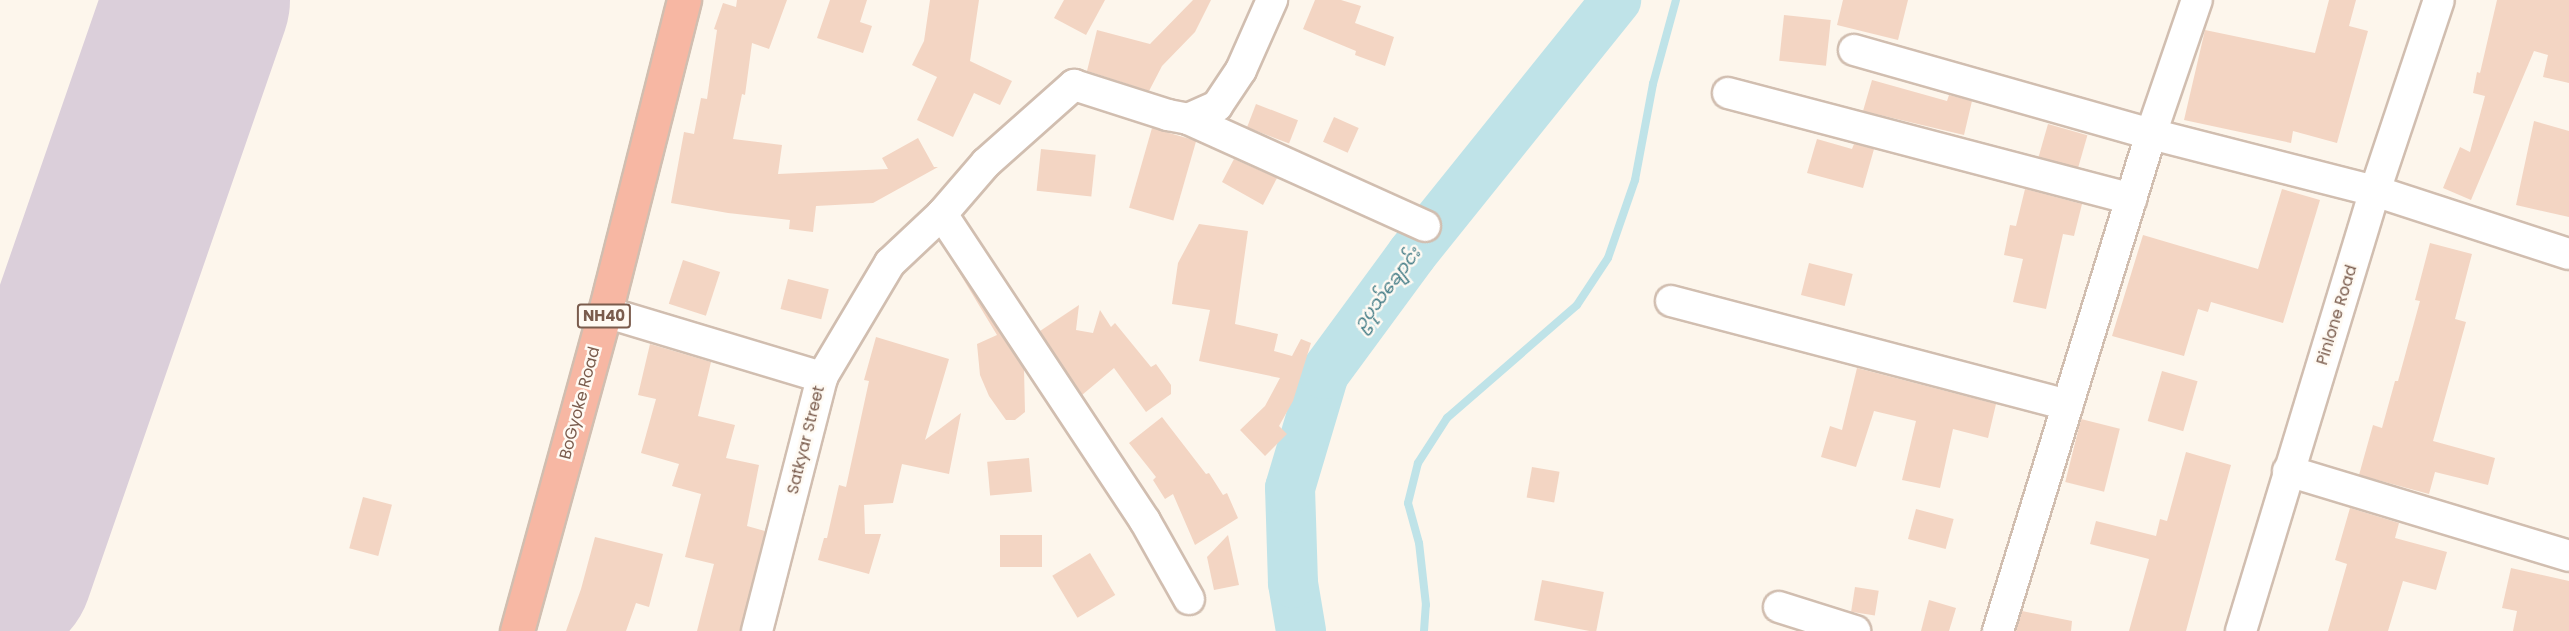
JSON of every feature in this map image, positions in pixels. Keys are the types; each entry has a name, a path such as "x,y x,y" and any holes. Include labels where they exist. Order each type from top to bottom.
{"highway":[{"name":"BoGyoke Road","path":"517,631 605,312 684,0"}],"street":[{"path":"1188,119 1217,106 1240,70 1272,0"},
{"path":"1998,631 2151,134 2197,0"},
{"name":"Pinlone Road","path":"2241,631 2375,191 2439,0"},
{"path":"1854,50 2151,134 2375,191 2569,254"},
{"name":"Satkyar Street","path":"757,631 822,376 890,263 942,214 986,163 1074,85 1168,115 1188,119"},
{"path":"1728,93 2131,199"},
{"path":"1188,119 1425,226"},
{"path":"942,214 1145,521 1189,599"},
{"path":"1671,300 2068,405"},
{"path":"605,312 822,376"},
{"path":"2288,471 2569,556"},
{"path":"1779,607 1855,631"}],"building":[{"path":"737,0 787,0 769,49 752,43 745,95 742,94 733,139 782,145 778,174 888,169 882,158 918,138 934,167 938,167 873,203 816,206 813,232 789,229 790,220 728,213 671,203 684,132 694,134 701,98 707,99 717,30 714,29 723,3 736,7"},
{"path":"830,0 867,0 860,22 872,26 863,53 817,38"},
{"path":"930,0 979,0 970,61 1012,81 1000,105 974,93 953,137 917,120 937,77 912,65 924,41"},
{"path":"1064,0 1105,0 1086,35 1054,18"},
{"path":"1193,0 1211,0 1195,32 1162,66 1149,91 1087,71 1097,30 1150,44"},
{"path":"1315,0 1341,0 1361,6 1355,23 1394,37 1385,66 1355,55 1356,51 1303,29"},
{"path":"1843,0 1908,0 1898,40 1837,25"},
{"path":"2329,0 2356,0 2349,26 2368,31 2337,143 2293,131 2291,143 2184,120 2205,30 2315,53"},
{"path":"2497,0 2569,0 2569,83 2543,77 2548,55 2534,51 2471,200 2443,188 2460,147 2470,152 2485,96 2473,93"},
{"path":"1784,15 1831,20 1826,66 1779,61"},
{"path":"1872,80 1947,101 1949,95 1972,101 1964,135 1863,111"},
{"path":"1256,104 1298,120 1289,143 1247,127"},
{"path":"1334,117 1359,128 1348,153 1323,142"},
{"path":"2534,121 2569,131 2569,217 2516,205"},
{"path":"2048,124 2087,135 2078,168 2039,157"},
{"path":"1152,128 1196,141 1173,220 1129,208"},
{"path":"1817,139 1852,149 1854,144 1874,149 1863,188 1807,173"},
{"path":"1041,149 1096,155 1091,197 1037,191"},
{"path":"1234,159 1277,178 1263,205 1222,182"},
{"path":"2025,189 2082,204 2074,236 2063,234 2046,309 2013,302 2023,259 2004,255 2010,225 2016,226"},
{"path":"2282,189 2320,200 2283,323 2211,302 2208,312 2198,309 2184,356 2112,336 2143,235 2258,269"},
{"path":"1199,224 1248,231 1235,324 1278,334 1274,351 1292,356 1301,339 1311,343 1293,401 1279,426 1287,434 1265,456 1240,430 1265,406 1280,378 1199,361 1210,310 1172,304 1178,263"},
{"path":"2430,243 2472,254 2455,319 2466,322 2433,441 2495,458 2488,485 2435,472 2429,494 2359,475 2373,425 2382,428 2395,381 2398,381 2420,301 2415,300"},
{"path":"951,259 1024,369 1025,412 1015,420 1006,420 989,396 980,375 977,344 997,335"},
{"path":"683,260 720,272 706,316 669,304"},
{"path":"1809,263 1853,274 1845,306 1801,295"},
{"path":"788,279 829,289 821,319 781,309"},
{"path":"1079,305 1076,330 1093,333 1100,310 1111,327 1115,323 1151,367 1156,364 1171,385 1171,394 1146,412 1114,368 1082,395 1040,331"},
{"path":"876,337 949,359 925,440 961,413 949,474 902,464 893,503 864,505 865,534 881,534 869,574 818,560 824,538 827,538 839,485 846,487 869,381 864,380"},
{"path":"650,344 711,362 698,416 735,425 726,458 759,465 747,526 765,531 740,631 697,631 714,564 685,557 701,494 672,486 679,464 641,453 656,399 638,395"},
{"path":"1857,368 1996,404 1988,438 1953,429 1940,488 1902,480 1916,421 1874,411 1856,467 1821,457 1830,426 1842,430"},
{"path":"2162,371 2198,381 2183,431 2148,421"},
{"path":"1162,417 1206,474 1209,473 1223,495 1227,493 1238,518 1195,545 1173,494 1165,499 1153,480 1156,477 1129,443"},
{"path":"2081,419 2120,429 2104,492 2065,482"},
{"path":"2186,452 2231,465 2186,631 2129,631 2149,559 2090,544 2096,521 2156,536 2160,519 2167,521"},
{"path":"1029,458 1032,492 990,496 987,462"},
{"path":"1532,467 1560,472 1554,502 1527,498"},
{"path":"363,497 392,505 378,556 349,548"},
{"path":"2350,508 2399,523 2395,538 2447,552 2436,590 2403,581 2388,631 2328,631 2347,564 2335,560"},
{"path":"1916,509 1954,519 1946,549 1908,539"},
{"path":"1000,535 1042,535 1042,567 1000,567"},
{"path":"1228,535 1239,585 1214,590 1207,557"},
{"path":"595,537 663,554 649,607 636,603 626,631 566,631 581,589"},
{"path":"1090,553 1115,595 1078,618 1052,576"},
{"path":"2511,568 2569,581 2569,631 2513,631 2517,611 2502,608"},
{"path":"1542,580 1604,592 1596,631 1534,620"},
{"path":"1855,587 1879,591 1875,615 1851,612"},
{"path":"1929,600 1956,608 1949,631 1921,631"},
{"path":"2022,611 2072,621 2071,631 2016,631"}],"waterway":[{"name":"ဥပုသ်ချောင်း","path":"1301,631 1293,583 1290,488 1324,374 1412,254 1616,0"},
{"path":"1424,631 1426,605 1419,543 1408,503 1418,463 1447,418 1577,305 1608,258 1635,180 1653,84 1676,0"}],"runway":[{"path":"0,569 197,0"}]}
